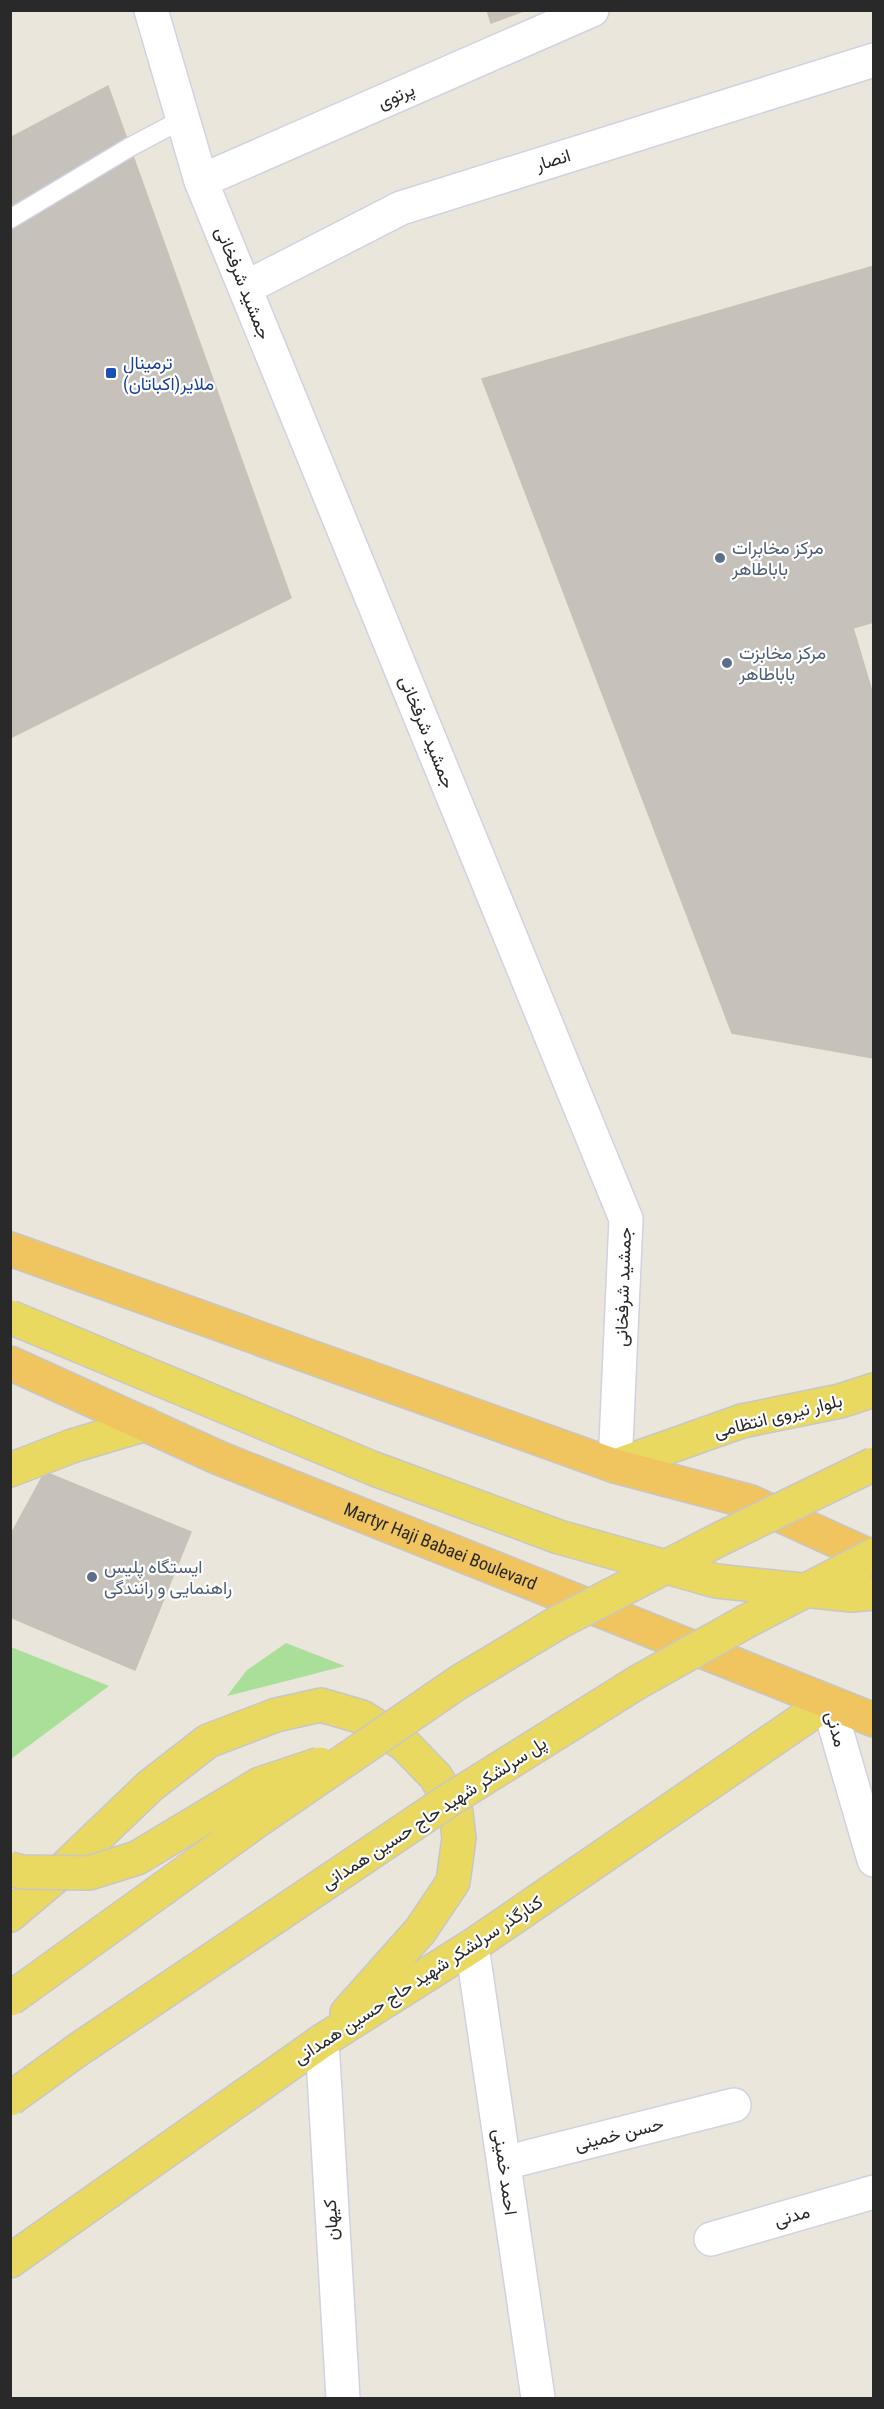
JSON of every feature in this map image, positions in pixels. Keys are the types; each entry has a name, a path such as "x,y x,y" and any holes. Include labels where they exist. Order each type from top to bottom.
{"highway":[{"path":"10,1250 615,1466 751,1502 873,1556"},
{"name":"Martyr Haji Babaei Boulevard","path":"10,1363 219,1458 873,1720"}],"main road":[{"path":"10,1317 372,1468 559,1537 716,1581 850,1595 873,1593"},
{"name":"بلوار نیروی انتظامی","path":"615,1466 742,1421 840,1401 873,1390"},
{"path":"10,1470 72,1446 146,1424"},
{"path":"10,1999 254,1823 459,1682 559,1622 873,1464"},
{"name":"پل سرلشکر شهید حاج حسین همدانی","path":"10,2099 79,2049 446,1802 638,1682 747,1621 873,1556"},
{"name":"کنارگذر سرلشکر شهید حاج حسین همدانی","path":"10,2261 322,2041 472,1946 828,1702"},
{"path":"10,1915 56,1877 150,1786 208,1741 276,1715 321,1705 362,1717 404,1744 436,1777 456,1813 459,1838 453,1881 420,1931 322,2041"},
{"path":"10,1869 22,1872 89,1873 137,1858 260,1785 359,1751"}],"street":[{"name":"جمشید شرفخانی","path":"151,10 201,181 626,1219 615,1466"},
{"name":"پرتوی","path":"201,181 579,13"},
{"name":"انصار","path":"245,288 401,208 873,60"},
{"name":"مدنی","path":"828,1702 872,1853"},
{"name":"احمد خمینی","path":"472,1946 538,2398"},
{"name":"کیهان","path":"322,2041 343,2398"},
{"name":"حسن خمینی","path":"504,2163 734,2105"},
{"name":"مدنی","path":"711,2239 873,2192"}],"lane":[{"path":"10,219 130,147 183,119"}],"green space":[{"path":"286,1643 345,1666 227,1696 247,1670"},
{"path":"11,1647 109,1686 11,1759"}],"building":[{"path":"487,10 526,10 491,23"},
{"name":"ترمینال ملایر(اکباتان)","path":"108,86 291,598 10,738 10,138"},
{"name":"مرکز مخابزت باباطاهر","path":"874,266 874,622 853,628 874,698 874,1058 732,1033 482,379"},
{"name":"ایستگاه پلیس راهنمایی و رانندگی","path":"45,1472 191,1532 135,1670 10,1617 10,1536"}],"place":[{"name":"ترمینال ملایر(اکباتان)","path":"111,373"},
{"name":"مرکز مخابرات باباطاهر","path":"720,558"},
{"name":"مرکز مخابزت باباطاهر","path":"727,663"},
{"name":"ایستگاه پلیس راهنمایی و رانندگی","path":"92,1577"}]}
